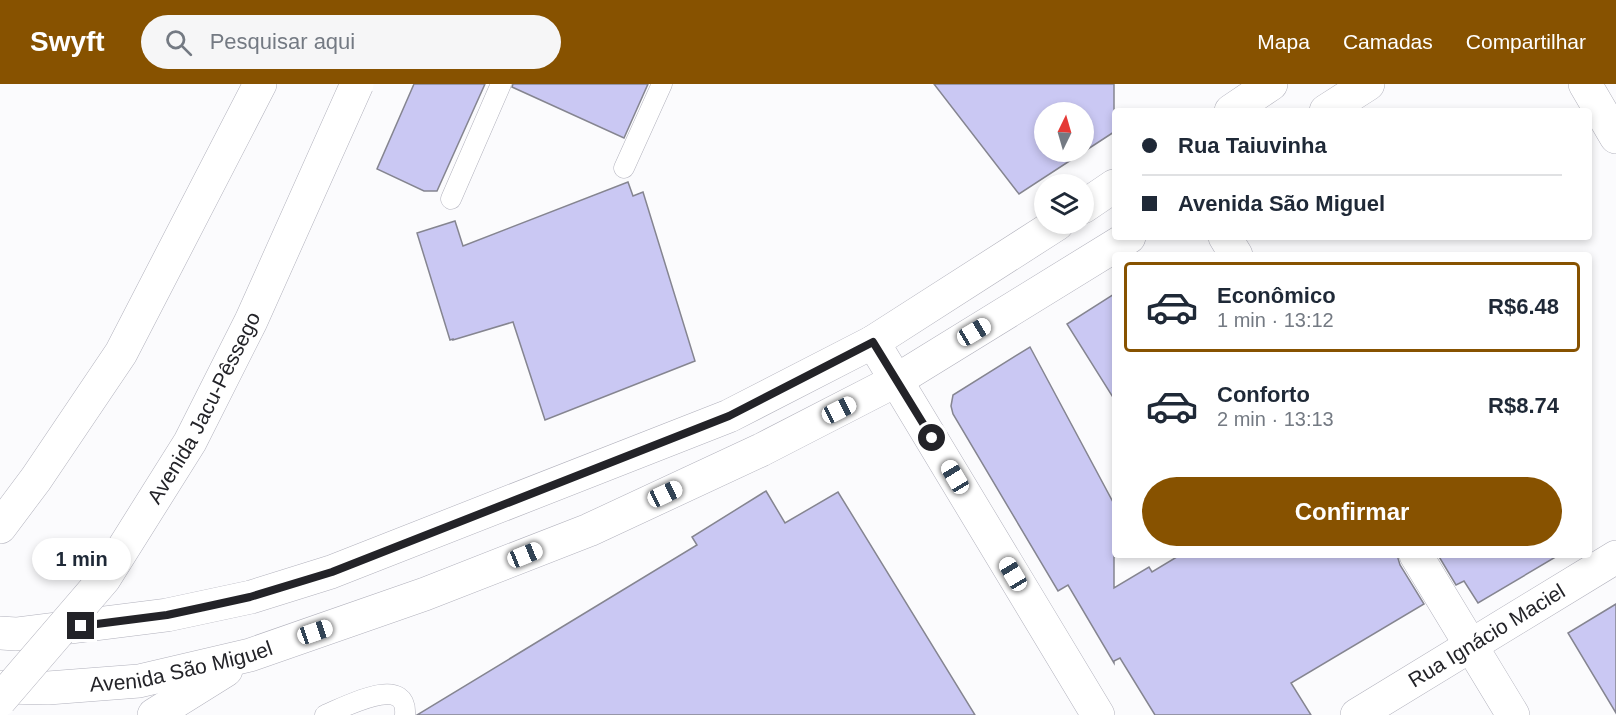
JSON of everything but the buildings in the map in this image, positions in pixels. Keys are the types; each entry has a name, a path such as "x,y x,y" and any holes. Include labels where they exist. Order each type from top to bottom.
{"main road":[{"path":"0,527 36,479 121,353 260,84"},
{"name":"Avenida Jacu-Pêssego","path":"0,700 104,579 190,442 251,321 357,84"},
{"path":"1331,108 1368,84"},
{"path":"1585,84 1616,137"},
{"path":"1094,200 1112,187"},
{"path":"0,633 16,634 167,615 250,597 332,572 729,416 873,342 1041,234"},
{"name":"Avenida São Miguel","path":"0,687 48,688 139,681 250,655 425,594 589,530 761,450 897,380 1124,240"},
{"path":"873,342 1098,715"},
{"name":"Rua Ignácio Maciel","path":"1357,715 1616,557"},
{"path":"1418,558 1513,715"},
{"path":"154,715 250,655"}],"lane":[{"path":"451,199 501,84"},
{"path":"624,168 662,84"},
{"path":"325,715 375,695 386,693 397,696 404,704 405,715"}],"route":[{"path":"81,626 167,615 209,606 250,597 332,572 729,416 873,342 932,438"}]}
